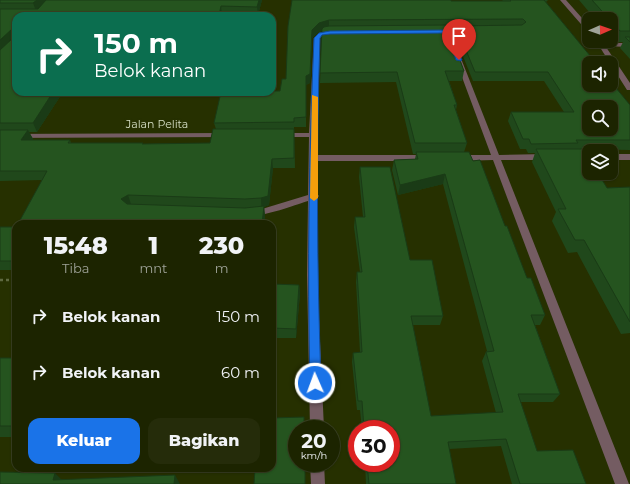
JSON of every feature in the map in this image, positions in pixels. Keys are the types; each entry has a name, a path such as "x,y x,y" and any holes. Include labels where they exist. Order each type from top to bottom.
{"street":[{"path":"563,0 582,22"},
{"path":"424,32 450,35 479,31"},
{"path":"316,420 312,275 314,196 313,135 317,38 320,34 345,32"},
{"path":"618,44 630,45"},
{"path":"604,48 626,78 630,88"},
{"path":"456,54 622,484"},
{"name":"Jalan Pelita","path":"0,136 235,135"},
{"path":"274,135 313,135"},
{"path":"314,158 558,157"},
{"path":"618,157 630,157"},
{"path":"238,213 262,212 314,196"},
{"path":"318,472 318,484"}],"path":[{"path":"0,280 12,280"}],"building":[{"path":"0,0 37,0 33,3 0,3"},
{"path":"46,0 259,0 257,7 221,6 220,12 12,12 12,29 0,40 0,9 38,9"},
{"path":"292,0 544,0 582,46 582,48 590,56 582,56 582,92 618,92 618,90 630,105 630,140 576,140 578,143 531,144 529,139 523,139 511,112 574,112 548,72 475,72 456,26 522,25 526,22 523,19 329,20 319,23 312,30 310,74 306,76 306,117 294,118 294,122 214,123 220,96 276,96 276,91 280,91 282,79 286,79 288,26"},
{"path":"592,0 630,0 630,31 620,31 618,29 618,12 603,12"},
{"path":"447,25 464,71 445,71 457,105 454,105 467,143 415,143 397,72 320,73 322,29 324,27"},
{"path":"625,37 630,37 630,42"},
{"path":"12,39 12,96 50,96 33,123 0,123 0,50"},
{"path":"213,129 294,129 294,158 272,159 268,196 261,198 245,199 128,195 121,199 127,204 245,208 264,206 262,220 20,220 47,171 0,171 0,130 28,130 21,140 70,140 68,143 210,143"},
{"path":"536,149 582,149 582,180 602,180 607,188 630,187 630,322 584,240 575,240 558,209 566,209"},
{"path":"416,152 469,152 473,161 480,160 505,226 507,226 527,278 531,278 545,315 531,315 560,394 518,394 537,451 573,450 586,484 520,484 506,439 448,442 456,484 369,484 368,472 400,472 400,420 363,420 362,401 358,401 353,353 362,352 357,272 362,272 355,217 365,217 360,167 390,167 410,260 432,260 443,316 411,316 431,416 503,412 486,352 494,351 445,174 400,185 394,160 418,159"},
{"path":"0,227 12,227 12,261 0,261"},
{"path":"276,284 299,285 296,329 276,328"},
{"path":"0,358 12,358 12,426 0,426"},
{"path":"304,417 304,420 288,420 288,472 305,472 305,484 254,484 255,472 276,472 276,418"},
{"path":"0,472 55,473 53,480 175,475 174,484 0,484"}],"slow traffic":[{"path":"314,198 313,135 315,97"}],"route":[{"path":"315,383 312,275 314,196 313,135 317,38 320,34 330,32 448,31 459,60"}]}
